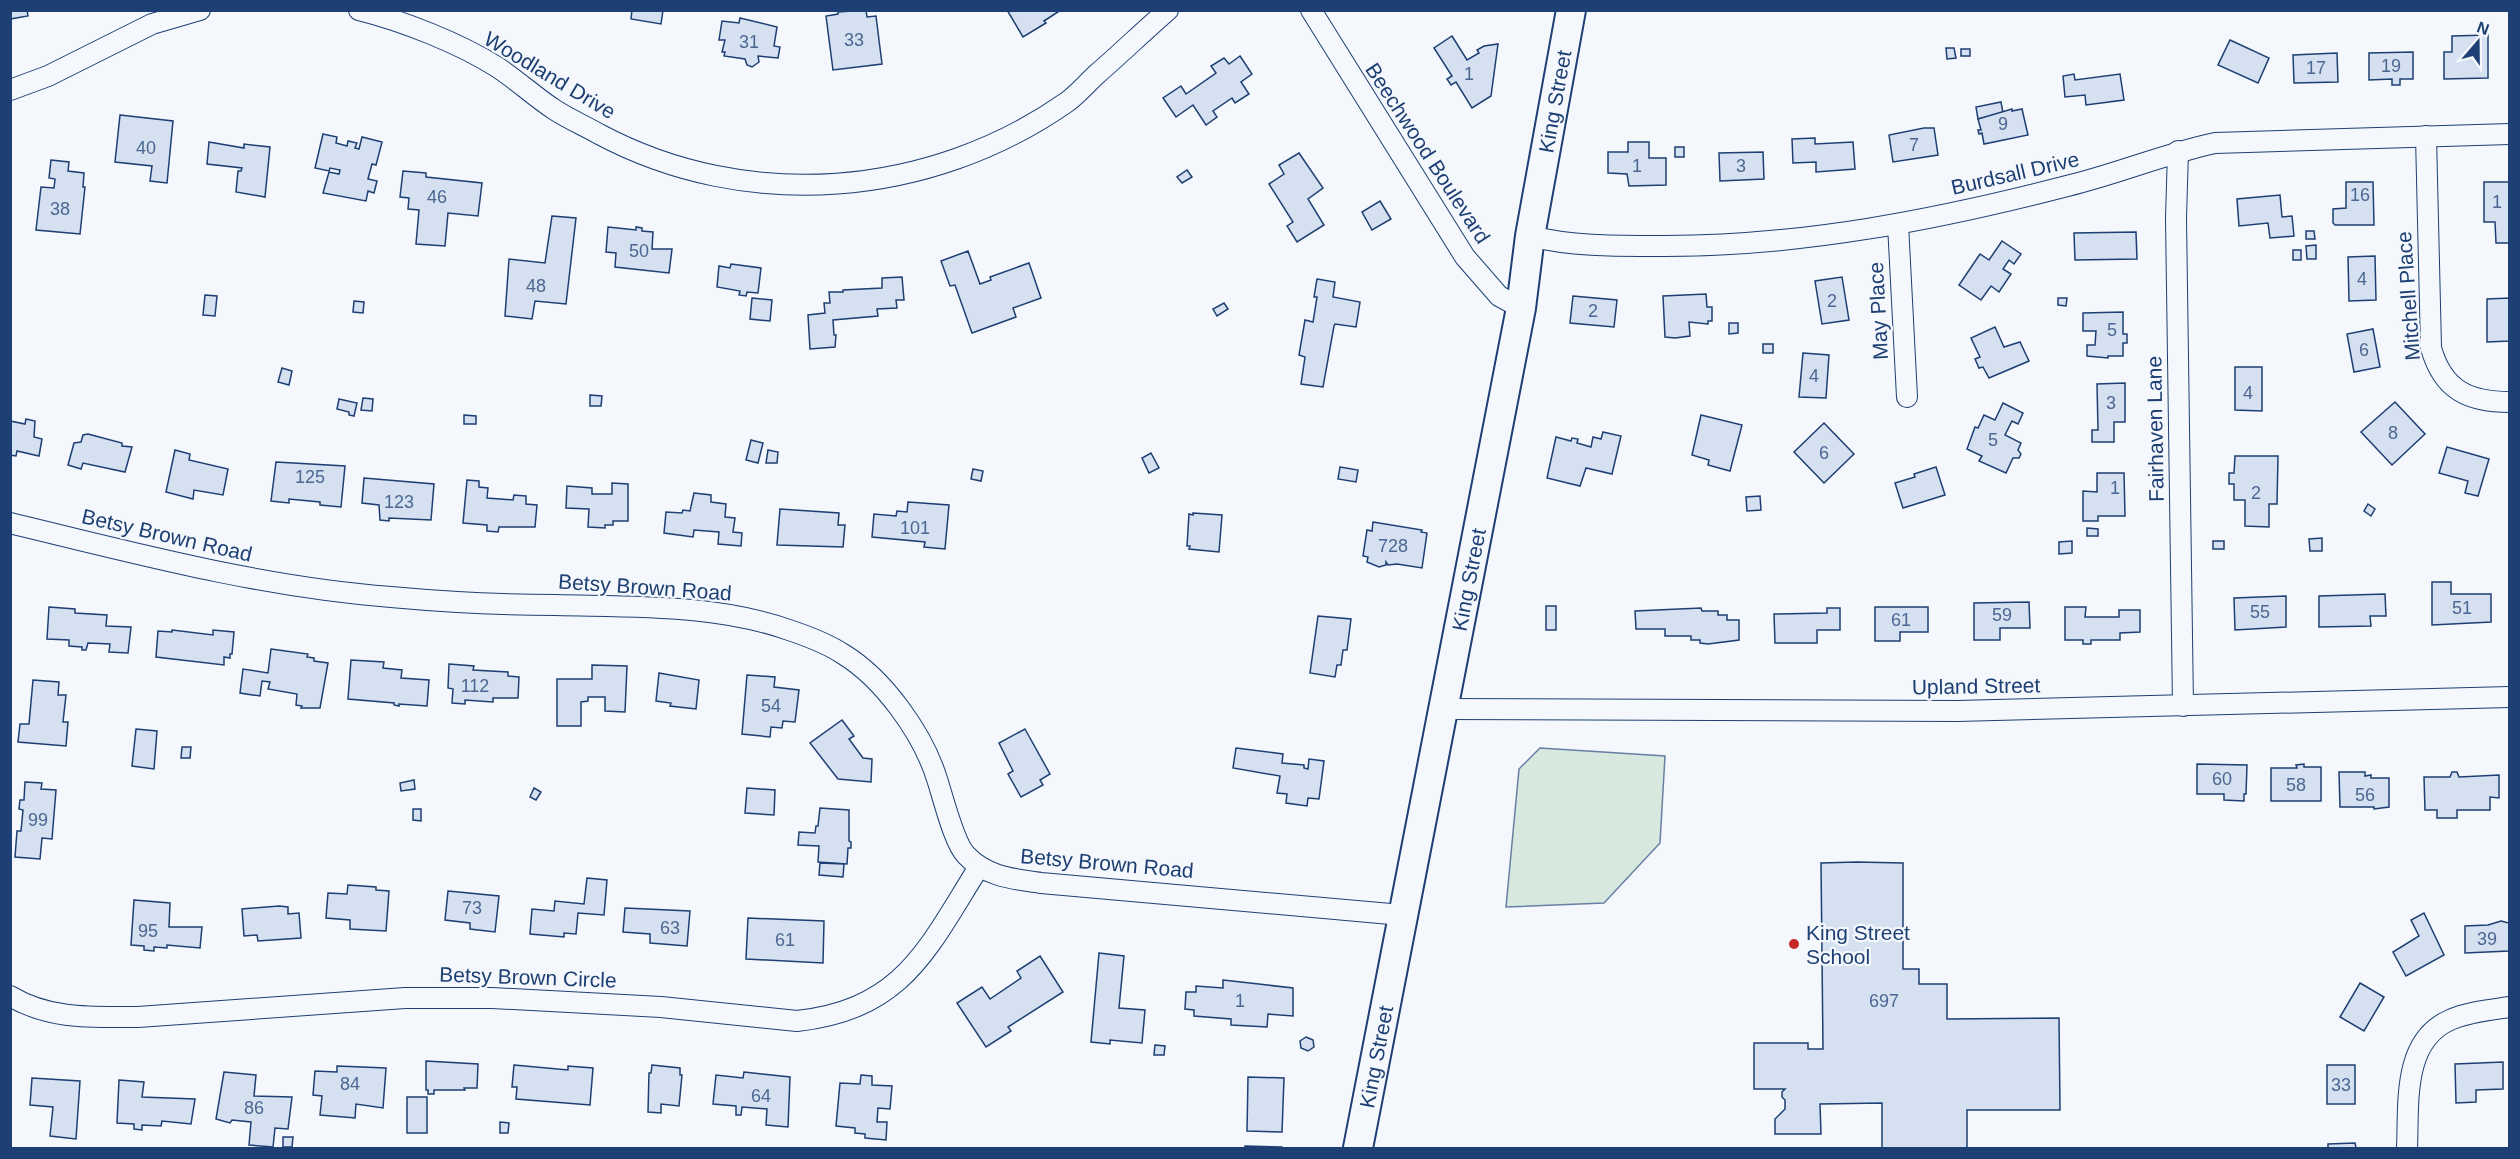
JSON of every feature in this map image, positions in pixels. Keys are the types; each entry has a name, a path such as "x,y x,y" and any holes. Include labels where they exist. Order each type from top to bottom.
{"main road":[{"name":"King Street","path":"1358,1149 1521,308 1530,236 1571,10"}],"street":[{"path":"10,90 48,76 152,24 200,10"},
{"name":"Woodland Drive","path":"359,10 382,16 440,39 496,67 556,111 655,160 704,173 761,183 847,184 903,175 947,162 1009,136 1068,101 1168,10"},
{"name":"Beechwood Boulevard","path":"1311,10 1465,257 1499,296 1521,308"},
{"name":"Burdsall Drive","path":"1530,236 1555,242 1594,246 1726,246 1795,240 1898,224 1993,205 2069,186 2178,151 2215,143 2251,140 2510,134"},
{"name":"Mitchell Place","path":"2426,136 2431,348 2437,369 2460,392 2484,402 2510,402"},
{"name":"Fairhaven Lane","path":"2178,151 2176,218 2183,706"},
{"name":"May Place","path":"1898,224 1907,397"},
{"name":"Betsy Brown Road","path":"10,523 241,578 306,587 387,597 490,604 691,610 741,617 788,630 841,652 861,667 895,704 930,758 964,853 979,867 999,877 1041,883 1402,915"},
{"name":"Upland Street","path":"1443,710 1957,711 2510,697"},
{"name":"Betsy Brown Circle","path":"10,996 24,1004 49,1012 68,1016 95,1017 138,1017 306,1004 492,998 661,1007 796,1021 852,1010 877,997 901,980 920,959 979,867"},
{"path":"2407,1149 2409,1091 2415,1058 2423,1041 2434,1030 2450,1020 2479,1012 2510,1008"}],"shaded area":[{"path":"1540,748 1665,756 1660,843 1604,903 1506,907 1519,769"}],"building":[{"path":"10,10 27,10 28,16 10,19"},
{"path":"632,10 663,10 661,24 631,19"},
{"path":"866,10 867,17 876,16 882,64 833,70 826,16 838,14 838,12"},
{"path":"1007,10 1061,10 1044,21 1046,23 1023,37"},
{"path":"740,18 777,27 774,46 780,47 778,58 758,56 759,62 752,67 747,65 745,59 724,56 725,52 722,52 725,40 719,40 722,21 739,23"},
{"path":"2488,35 2488,78 2444,79 2444,52 2452,52 2452,36"},
{"path":"1452,36 1467,60 1479,53 1477,50 1484,46 1498,44 1491,96 1472,108 1456,82 1451,85 1447,79 1452,76 1434,48"},
{"path":"2230,40 2269,58 2258,83 2218,65"},
{"path":"1946,48 1954,48 1956,58 1947,59"},
{"path":"1961,49 1970,49 1970,56 1961,56"},
{"path":"2413,52 2413,79 2400,79 2400,85 2392,85 2392,79 2369,80 2369,53"},
{"path":"2337,53 2338,82 2294,83 2293,55"},
{"path":"1240,56 1252,74 1241,82 1249,94 1235,103 1232,98 1213,111 1217,117 1206,125 1193,105 1176,117 1163,98 1181,86 1186,94 1216,73 1211,66 1224,58 1229,64"},
{"path":"2074,74 2075,80 2120,74 2124,100 2086,105 2085,95 2065,97 2063,76"},
{"path":"2001,102 2003,113 1978,119 1976,107"},
{"path":"2012,109 2012,111 2022,109 2028,135 1984,144 1982,133 1979,134 1978,130 1981,130 1978,119"},
{"path":"120,115 173,121 167,183 150,181 152,166 115,162"},
{"path":"1934,128 1938,155 1893,162 1889,135"},
{"path":"323,134 337,137 336,143 347,146 348,141 357,143 355,148 359,149 362,137 382,142 376,165 372,164 368,179 377,181 374,193 368,191 366,201 323,193 329,172 339,174 340,170 330,168 329,171 315,168"},
{"path":"1815,138 1815,144 1853,142 1855,169 1816,172 1816,162 1793,163 1792,139"},
{"path":"209,142 244,148 244,144 270,147 265,197 236,192 238,171 242,168 207,164"},
{"path":"1628,142 1649,142 1649,158 1666,158 1666,185 1629,186 1627,174 1608,173 1608,152 1628,152"},
{"path":"1675,147 1684,147 1684,157 1675,157"},
{"path":"1763,152 1764,179 1720,181 1719,153"},
{"path":"1299,153 1323,188 1308,199 1324,225 1297,242 1287,226 1293,222 1269,184 1284,174 1279,165"},
{"path":"51,160 69,162 68,171 84,173 83,187 85,187 80,234 36,230 41,187 54,188 55,179 49,178"},
{"path":"1187,170 1192,177 1182,183 1177,177"},
{"path":"403,171 426,173 426,177 482,183 478,216 448,213 445,246 416,244 419,210 408,209 409,198 400,197"},
{"path":"2346,182 2373,182 2374,225 2335,225 2333,223 2333,209 2346,208"},
{"path":"2484,182 2510,182 2510,243 2496,243 2495,222 2484,222"},
{"path":"2280,195 2282,217 2292,216 2294,236 2270,238 2268,223 2239,226 2237,199"},
{"path":"1380,201 1391,219 1372,230 1362,212"},
{"path":"552,216 576,218 566,304 535,301 532,319 505,316 509,259 545,263"},
{"path":"608,227 636,230 636,227 642,228 642,231 653,232 652,249 672,249 669,273 615,267 616,253 606,252"},
{"path":"2306,231 2314,231 2315,239 2306,239"},
{"path":"2136,232 2137,259 2075,260 2074,233"},
{"path":"2002,241 2021,254 2014,264 2009,260 2003,269 2011,274 1999,292 1991,286 1981,300 1959,285 1980,254 1989,260"},
{"path":"2316,245 2316,259 2307,259 2306,246"},
{"path":"2293,250 2301,250 2301,260 2293,260"},
{"path":"968,251 980,284 991,280 990,277 1029,263 1041,298 1013,308 1016,317 972,333 955,285 950,286 941,261"},
{"path":"2375,256 2376,300 2349,301 2348,257"},
{"path":"731,264 761,268 758,293 747,292 746,296 739,295 740,291 717,287 719,266 730,268"},
{"path":"902,277 904,300 896,300 897,308 877,309 878,316 833,320 834,335 836,335 835,347 810,349 808,315 825,313 824,303 830,303 829,292 882,288 882,278"},
{"path":"1842,277 1849,320 1822,324 1815,281"},
{"path":"1317,279 1335,282 1333,297 1360,302 1356,327 1335,324 1334,326 1323,387 1301,384 1305,357 1299,355 1305,320 1313,322"},
{"path":"1706,294 1707,307 1712,307 1712,321 1708,321 1708,324 1689,322 1690,336 1665,337 1663,296"},
{"path":"205,295 217,296 215,316 203,315"},
{"path":"1573,296 1617,300 1614,327 1570,323"},
{"path":"752,298 772,300 770,321 750,319"},
{"path":"2058,298 2067,298 2066,306 2058,305"},
{"path":"2510,298 2510,341 2487,342 2487,299"},
{"path":"354,301 364,302 363,313 353,312"},
{"path":"1224,303 1228,309 1217,316 1213,309"},
{"path":"2123,312 2123,334 2127,334 2127,343 2123,343 2123,356 2108,356 2108,358 2087,356 2087,345 2095,345 2096,331 2083,331 2083,313"},
{"path":"1729,323 1738,323 1738,333 1729,334"},
{"path":"1995,327 2004,347 2020,342 2029,361 1989,378 1983,367 1979,368 1975,359 1980,357 1971,338"},
{"path":"2373,329 2380,367 2354,372 2347,334"},
{"path":"1763,344 1773,344 1773,353 1763,353"},
{"path":"1803,353 1829,355 1826,398 1799,397"},
{"path":"2235,367 2262,367 2262,411 2235,410"},
{"path":"282,368 292,371 289,385 278,382"},
{"path":"2125,383 2125,422 2114,422 2114,442 2092,442 2092,430 2098,430 2097,384"},
{"path":"590,395 602,396 601,406 590,406"},
{"path":"363,398 373,399 372,411 361,410"},
{"path":"339,399 357,403 354,416 337,409"},
{"path":"2395,402 2425,434 2392,465 2361,432"},
{"path":"2003,403 2023,413 2018,424 2012,421 2005,435 2021,443 2018,450 2021,454 2019,458 2013,458 2006,473 1979,461 1982,456 1967,449 1975,427 1978,428 1984,415 1995,420"},
{"path":"464,415 476,416 476,424 464,424"},
{"path":"1701,415 1742,425 1730,471 1708,465 1709,460 1692,455"},
{"path":"26,419 35,421 34,437 42,439 39,456 17,451 16,456 10,455 10,421 25,424"},
{"path":"1824,423 1854,454 1824,483 1794,452"},
{"path":"1603,432 1621,436 1612,474 1586,468 1580,486 1547,478 1556,437 1571,441 1572,438 1578,439 1577,443 1591,447 1593,437 1601,439"},
{"path":"88,434 122,443 122,446 132,447 125,472 83,463 81,469 68,465 74,443 81,442 83,435"},
{"path":"751,440 763,443 758,463 746,460"},
{"path":"2447,447 2489,459 2478,496 2465,493 2468,481 2439,473"},
{"path":"175,450 190,454 189,460 228,469 223,495 194,490 193,499 166,492"},
{"path":"768,450 778,452 777,463 766,463"},
{"path":"1151,453 1159,468 1149,473 1142,458"},
{"path":"2235,456 2278,456 2277,504 2269,504 2269,527 2245,526 2245,500 2234,500 2234,484 2229,484 2229,473 2234,473"},
{"path":"276,462 345,466 341,507 289,499 289,503 271,501"},
{"path":"1340,467 1358,470 1356,482 1338,479"},
{"path":"1936,467 1945,495 1903,508 1895,483"},
{"path":"973,469 983,471 981,481 971,479"},
{"path":"2097,473 2124,473 2125,516 2098,516 2098,521 2083,521 2083,491 2097,492"},
{"path":"364,478 434,484 431,520 389,518 389,521 380,520 379,505 362,503"},
{"path":"467,480 479,481 479,487 488,488 487,498 513,500 514,495 526,496 526,504 537,505 535,527 499,527 498,532 487,531 487,525 463,523"},
{"path":"612,483 628,484 628,521 613,521 613,525 605,525 605,528 588,527 589,509 566,508 567,486 592,488 592,494 612,494"},
{"path":"694,493 711,495 711,502 726,504 725,517 735,518 733,532 742,533 741,546 718,544 719,532 694,530 693,537 664,533 666,512 690,511"},
{"path":"1760,496 1761,510 1747,511 1746,497"},
{"path":"908,502 949,505 945,549 924,547 925,542 872,537 874,514 896,516 897,511 907,512"},
{"path":"2368,504 2375,509 2371,516 2364,511"},
{"path":"780,509 839,513 838,525 845,525 843,547 777,545"},
{"path":"1193,513 1222,515 1219,552 1189,549 1190,546 1187,546 1189,514 1193,515"},
{"path":"1373,522 1422,530 1421,532 1427,533 1422,568 1388,565 1386,562 1386,565 1379,567 1367,562 1368,557 1363,556 1367,530 1372,531"},
{"path":"2087,528 2098,529 2098,536 2087,536"},
{"path":"2322,538 2322,551 2310,551 2309,539"},
{"path":"2072,541 2072,553 2059,554 2059,542"},
{"path":"2213,541 2224,541 2224,549 2213,549"},
{"path":"2432,582 2451,582 2451,594 2491,594 2491,622 2432,625"},
{"path":"2385,594 2386,616 2370,616 2371,626 2319,627 2319,596"},
{"path":"2286,596 2286,627 2235,630 2234,598"},
{"path":"2029,602 2030,628 2000,628 2000,640 1974,640 1974,603"},
{"path":"1546,606 1556,606 1556,630 1546,630"},
{"path":"49,607 75,609 75,613 107,615 106,626 131,627 128,653 109,652 110,644 88,643 86,650 82,650 82,647 69,646 69,640 47,639"},
{"path":"1875,607 1928,607 1928,632 1900,632 1900,641 1875,641"},
{"path":"2065,607 2086,607 2085,617 2119,617 2119,610 2140,610 2140,632 2120,633 2120,640 2091,640 2091,644 2083,644 2083,640 2065,640"},
{"path":"1701,608 1702,611 1718,611 1718,615 1727,615 1727,620 1739,620 1739,640 1708,644 1700,643 1700,640 1691,640 1691,636 1665,636 1665,629 1636,629 1635,611"},
{"path":"1827,608 1840,608 1840,630 1817,630 1817,643 1775,643 1774,614 1827,613"},
{"path":"1318,616 1351,619 1347,650 1343,650 1341,665 1337,665 1335,677 1310,673"},
{"path":"172,630 213,635 213,630 234,632 232,654 230,658 224,657 224,665 156,657 158,631 172,632"},
{"path":"271,649 308,654 307,657 314,658 314,661 328,663 320,708 301,708 302,706 296,705 297,694 268,689 270,682 262,681 260,696 240,693 243,669 268,673"},
{"path":"351,660 384,662 383,668 402,670 401,678 429,680 427,706 399,704 399,706 394,703 348,699"},
{"path":"449,664 474,666 473,670 508,672 508,676 519,677 518,698 493,698 493,702 465,700 465,704 452,703 453,689 448,688"},
{"path":"592,665 627,666 625,712 605,711 605,697 588,697 588,701 581,702 581,726 557,726 557,679 592,679"},
{"path":"659,673 699,680 696,709 670,706 671,703 656,701"},
{"path":"747,675 775,677 774,687 799,690 795,722 783,721 782,728 771,727 770,737 742,734"},
{"path":"33,680 59,682 58,695 66,695 63,722 68,722 66,746 18,742 20,724 29,724"},
{"path":"842,720 854,736 849,739 863,758 872,759 871,782 838,779 810,743"},
{"path":"136,729 157,731 154,769 132,766"},
{"path":"1025,729 1050,774 1040,780 1043,785 1021,797 1008,774 1013,771 999,743"},
{"path":"182,747 191,747 190,758 181,758"},
{"path":"1236,748 1283,754 1282,763 1304,765 1304,768 1308,769 1309,759 1324,761 1319,799 1308,798 1307,806 1286,803 1287,794 1277,793 1280,776 1233,768"},
{"path":"2197,764 2247,765 2244,801 2224,800 2224,794 2197,794"},
{"path":"2304,764 2304,767 2321,767 2321,801 2271,801 2271,768 2297,768 2296,765"},
{"path":"2339,772 2365,772 2365,776 2371,775 2371,778 2389,778 2389,807 2374,809 2374,807 2340,807"},
{"path":"2452,772 2457,772 2459,777 2499,775 2499,798 2490,797 2490,810 2457,810 2457,818 2437,818 2437,810 2425,810 2424,777 2450,777"},
{"path":"414,780 415,789 401,791 400,783"},
{"path":"25,782 42,783 41,789 56,790 52,839 42,838 40,859 15,857 17,831 21,831 23,810 19,809 20,800 24,800"},
{"path":"534,788 541,792 536,800 530,797"},
{"path":"747,788 775,790 774,815 745,813"},
{"path":"820,808 849,810 851,848 848,848 847,864 818,862 819,846 798,845 799,832 815,833"},
{"path":"413,809 421,809 421,821 413,820"},
{"path":"820,863 844,864 843,877 819,875"},
{"path":"1821,863 1903,863 1903,969 1919,969 1919,984 1947,984 1947,1019 2059,1018 2060,1110 1967,1110 1967,1148 1882,1148 1882,1103 1820,1104 1821,1134 1775,1134 1775,1119 1785,1109 1782,1092 1785,1089 1754,1089 1754,1043 1808,1043 1808,1049 1823,1049"},
{"path":"587,878 607,880 604,915 578,913 576,934 564,933 564,937 530,934 532,909 554,911 555,901 584,904"},
{"path":"348,885 376,887 376,890 389,891 386,931 350,929 350,920 326,918 328,893 347,894"},
{"path":"448,891 499,896 495,932 470,929 470,923 445,920"},
{"path":"134,900 170,903 169,927 202,927 200,948 167,945 167,948 154,947 154,951 144,950 144,946 131,945"},
{"path":"288,907 288,914 299,913 301,938 258,941 257,935 244,936 242,909"},
{"path":"625,908 690,911 687,946 650,943 650,934 623,932"},
{"path":"2424,913 2444,955 2406,976 2393,952 2419,936 2411,920"},
{"path":"748,918 824,921 823,963 746,959"},
{"path":"2501,921 2509,923 2509,951 2465,953 2465,926 2488,925"},
{"path":"1099,953 1124,956 1119,1008 1145,1010 1142,1043 1110,1040 1110,1044 1091,1042"},
{"path":"1040,956 1063,992 1008,1027 1011,1031 986,1047 957,1003 982,987 990,999 1021,978 1017,971"},
{"path":"1223,980 1293,988 1293,1016 1268,1014 1267,1027 1231,1025 1231,1019 1194,1016 1194,1010 1185,1009 1186,992 1196,992 1196,986 1223,988"},
{"path":"2360,983 2384,997 2364,1031 2340,1017"},
{"path":"1306,1037 1313,1040 1314,1047 1308,1051 1301,1048 1300,1041"},
{"path":"1155,1045 1165,1046 1164,1055 1154,1055"},
{"path":"426,1061 478,1064 477,1088 434,1090 434,1094 428,1094"},
{"path":"2503,1062 2503,1089 2476,1090 2476,1102 2456,1103 2455,1064"},
{"path":"514,1065 568,1070 568,1066 593,1068 590,1105 516,1099 517,1087 512,1087"},
{"path":"652,1065 680,1068 680,1075 682,1075 679,1106 661,1104 661,1113 648,1112 649,1073 651,1073"},
{"path":"2327,1065 2355,1065 2355,1104 2327,1104"},
{"path":"337,1066 386,1068 383,1108 356,1104 355,1118 320,1115 322,1096 313,1095 315,1071 337,1072"},
{"path":"224,1072 256,1075 254,1096 292,1097 288,1129 275,1128 273,1147 249,1145 251,1122 232,1120 230,1123 216,1119"},
{"path":"744,1072 790,1077 788,1127 766,1125 767,1109 742,1107 741,1115 736,1115 736,1106 713,1104 716,1075 743,1078"},
{"path":"861,1075 872,1076 872,1085 892,1086 890,1109 878,1108 877,1122 887,1122 886,1140 865,1138 865,1134 855,1133 855,1128 836,1126 840,1083 860,1084"},
{"path":"1248,1077 1284,1078 1282,1132 1247,1131"},
{"path":"32,1078 80,1081 76,1139 50,1136 53,1107 30,1105"},
{"path":"119,1080 144,1082 142,1097 195,1099 191,1124 162,1121 161,1126 142,1125 142,1130 134,1129 134,1124 117,1123"},
{"path":"407,1097 427,1097 427,1133 407,1133"},
{"path":"500,1122 509,1123 508,1133 500,1133"},
{"path":"283,1137 293,1137 292,1147 283,1147"},
{"path":"2355,1143 2356,1148 2328,1148 2328,1144"},
{"path":"1245,1146 1282,1147 1282,1148 1245,1148"}],"place":[{"name":"King Street School","path":"1794,944"}]}
